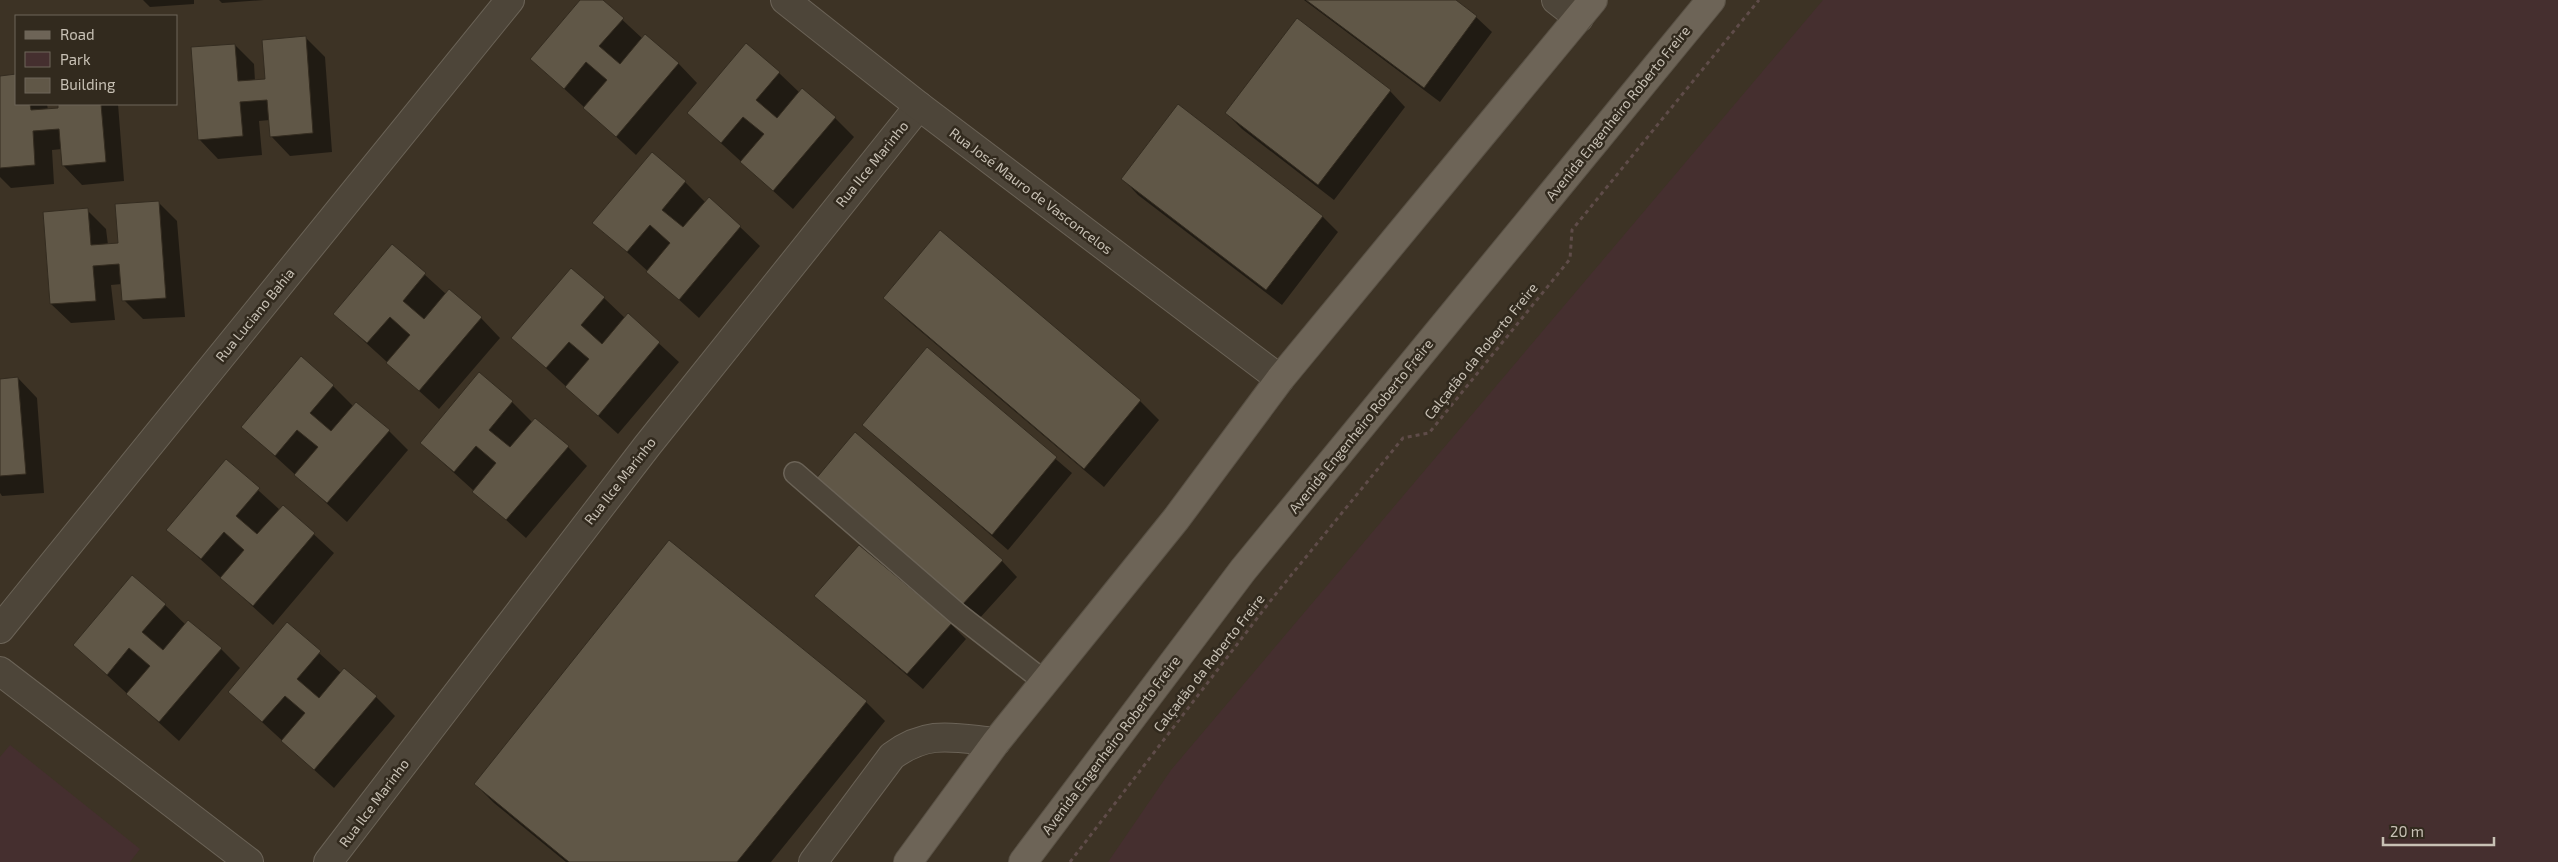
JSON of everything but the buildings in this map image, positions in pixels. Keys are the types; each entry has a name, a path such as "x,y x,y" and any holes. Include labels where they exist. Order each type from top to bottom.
{"main road":[{"name":"Avenida Engenheiro Roberto Freire","path":"1023,862 1243,570 1711,0"},
{"path":"908,862 996,742 1176,519 1280,380 1586,9"}],"street":[{"name":"Rua Luciano Bahia","path":"0,629 510,0"},
{"name":"Rua José Mauro de Vasconcelos","path":"785,0 919,106 1280,380"},
{"path":"1556,0 1586,9"},
{"name":"Rua Ilce Marinho","path":"328,862 647,446 919,106"},
{"path":"0,671 249,862"},
{"path":"813,862 892,756 909,744 926,738 948,737 996,742"}],"lane":[{"path":"795,473 959,615 1045,682"}],"path":[{"name":"Calçadão da Roberto Freire","path":"1070,862 1275,595 1403,438 1429,433 1570,259 1572,230 1760,0"}],"green space":[{"path":"1823,0 2558,0 2558,862 1108,862 1171,770"},
{"path":"10,745 140,849 130,862 0,862 0,757"}]}
